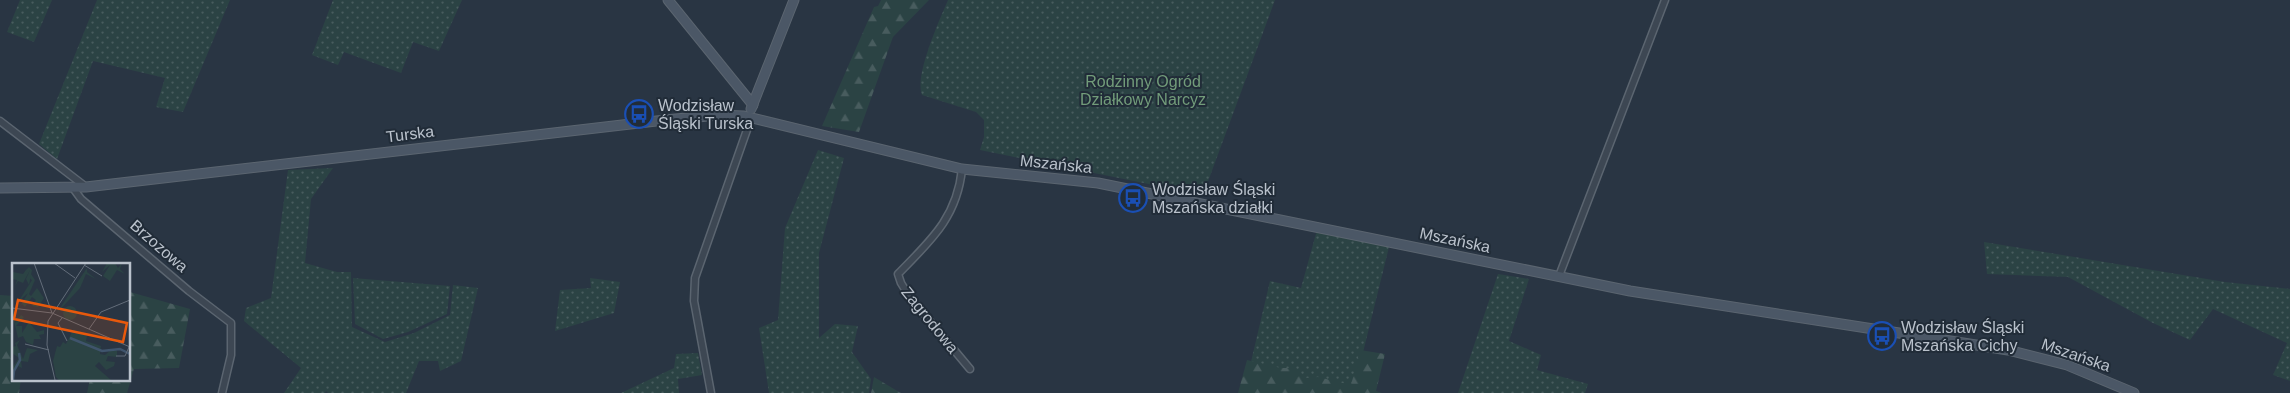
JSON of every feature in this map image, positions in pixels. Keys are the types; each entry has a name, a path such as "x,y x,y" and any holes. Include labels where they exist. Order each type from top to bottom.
{"street":[{"path":"668,0 753,105"},
{"path":"711,393 694,301 695,278 748,126 753,105 794,0"},
{"path":"1559,276 1665,0"},
{"name":"Turska","path":"73,188 665,120 722,115 750,117 768,121"},
{"path":"0,121 86,187"},
{"name":"Mszańska","path":"768,121 962,170 1098,183 1630,291 2008,350 2067,365 2134,393"},
{"name":"Zagrodowa","path":"962,170 953,209 937,234 898,274 909,296 970,369"},
{"path":"0,188 73,188"},
{"name":"Brzozowa","path":"73,188 80,199 167,273 231,323 231,355 222,393"}],"green space":[{"path":"20,0 52,0 34,42 7,32"},
{"path":"97,0 230,0 183,112 156,107 165,78 93,61 57,159 39,144"},
{"path":"333,0 462,0 439,51 413,42 401,73 344,52 338,65 312,55"},
{"path":"881,0 929,0 893,37 859,132 822,126 874,7 878,6"},
{"name":"Rodzinny Ogród Działkowy Narcyz","path":"948,0 1275,0 1203,195 980,150 984,137 984,120 976,112 922,95 920,86 934,33"},
{"path":"818,150 844,158 819,253 819,338 835,324 858,326 852,352 871,379 869,393 769,393 759,328 778,320 785,228"},
{"path":"333,168 311,199 305,263 337,272 351,272 352,327 385,342 414,333 450,315 453,285 478,288 461,361 440,371 438,361 419,361 406,393 328,393 326,391 325,393 284,393 301,368 244,321 246,308 271,298 288,170"},
{"path":"1317,230 1389,247 1354,389 1250,366 1270,281 1301,288"},
{"path":"1984,242 2225,282 2290,289 2290,381 2273,375 2287,343 2213,309 2190,340 2153,323 2068,277 1987,274"},
{"path":"1498,274 1529,279 1509,341 1541,355 1537,370 1588,384 1585,393 1458,393"},
{"path":"353,278 450,286 447,314 408,332 383,339 355,324"},
{"path":"590,278 620,282 614,313 555,331 560,290 591,288"},
{"path":"130,292 190,309 179,368 134,369 127,393 87,393 90,380 130,380"},
{"path":"0,295 12,296 12,380 21,380 19,393 0,393"},
{"path":"1360,350 1385,354 1376,391 1382,393 1238,393 1247,360 1281,368 1290,368 1306,378 1318,377 1351,385"},
{"path":"698,353 702,375 678,379 679,393 621,393 674,368 676,354"},
{"path":"874,377 899,392 901,393 871,393"}],"place":[{"name":"Wodzisław Śląski Turska","path":"639,114"},
{"name":"Wodzisław Śląski Mszańska działki","path":"1133,198"},
{"name":"Wodzisław Śląski Mszańska Cichy","path":"1882,336"}]}
